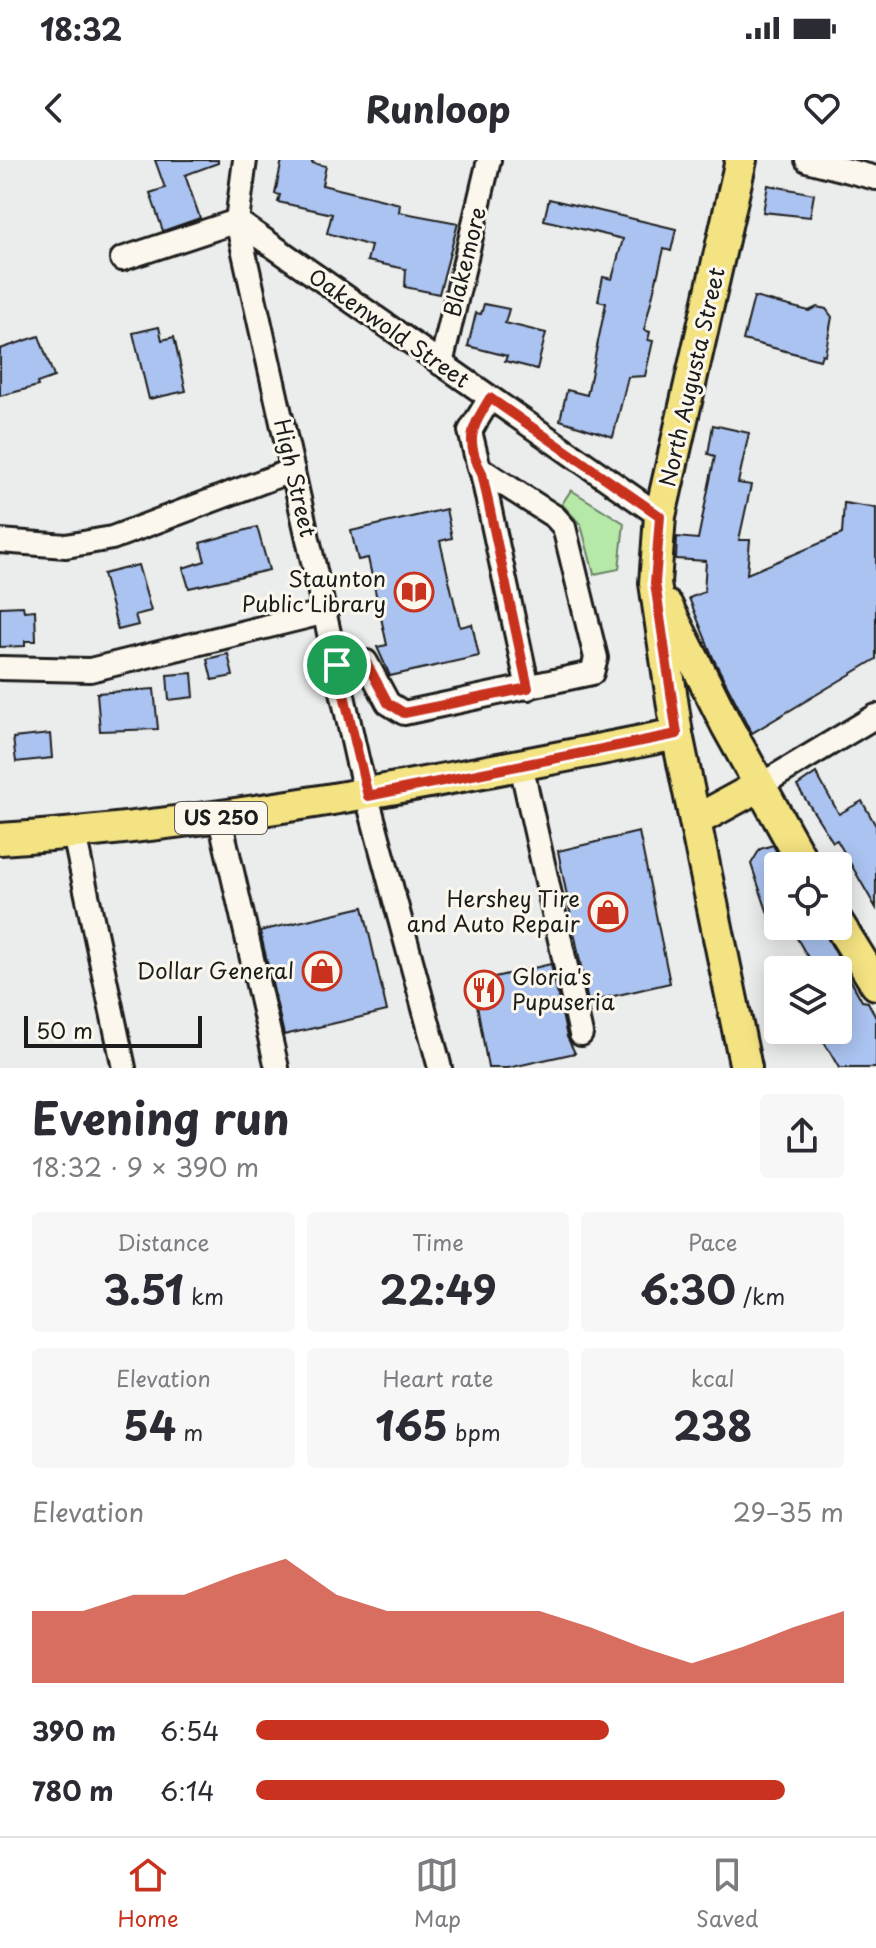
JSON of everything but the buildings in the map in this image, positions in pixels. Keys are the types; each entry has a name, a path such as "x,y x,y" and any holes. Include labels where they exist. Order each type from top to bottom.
{"main road":[{"name":"North Augusta Street","path":"741,160 660,516 655,583 677,734 746,1068"},
{"path":"655,583 759,786 797,852"},
{"name":"US 250","path":"0,839 220,819 368,796 677,734"},
{"path":"695,821 759,786"},
{"path":"849,940 876,984"}],"street":[{"name":"High Street","path":"245,160 237,221 368,796 440,1068"},
{"name":"Blakemore","path":"441,364 489,160"},
{"path":"807,160 876,178"},
{"path":"122,259 237,221"},
{"name":"Oakenwold Street","path":"237,221 660,516"},
{"path":"490,398 470,431 482,473 528,688"},
{"path":"0,541 66,546 112,538 293,470"},
{"path":"337,665 366,662 388,703 404,713 592,673 596,658 564,527 555,517 482,473"},
{"path":"0,668 90,670 326,612"},
{"path":"759,786 876,716"},
{"path":"521,765 581,1034"},
{"path":"220,819 277,1068"},
{"path":"74,834 124,1068"}],"green space":[{"path":"571,490 624,523 619,569 594,574 581,525 562,504"}],"place":[{"name":"Staunton Public Library","path":"414,592"},
{"name":"Hershey Tire and Auto Repair","path":"608,912"},
{"name":"Dollar General","path":"322,971"},
{"name":"Gloria's Pupuseria","path":"484,990"}],"route":[{"path":"490,398 660,516 655,583 677,734 368,796 337,665 366,662 388,703 404,713 528,688 482,473 470,440 470,431 490,398"}]}
